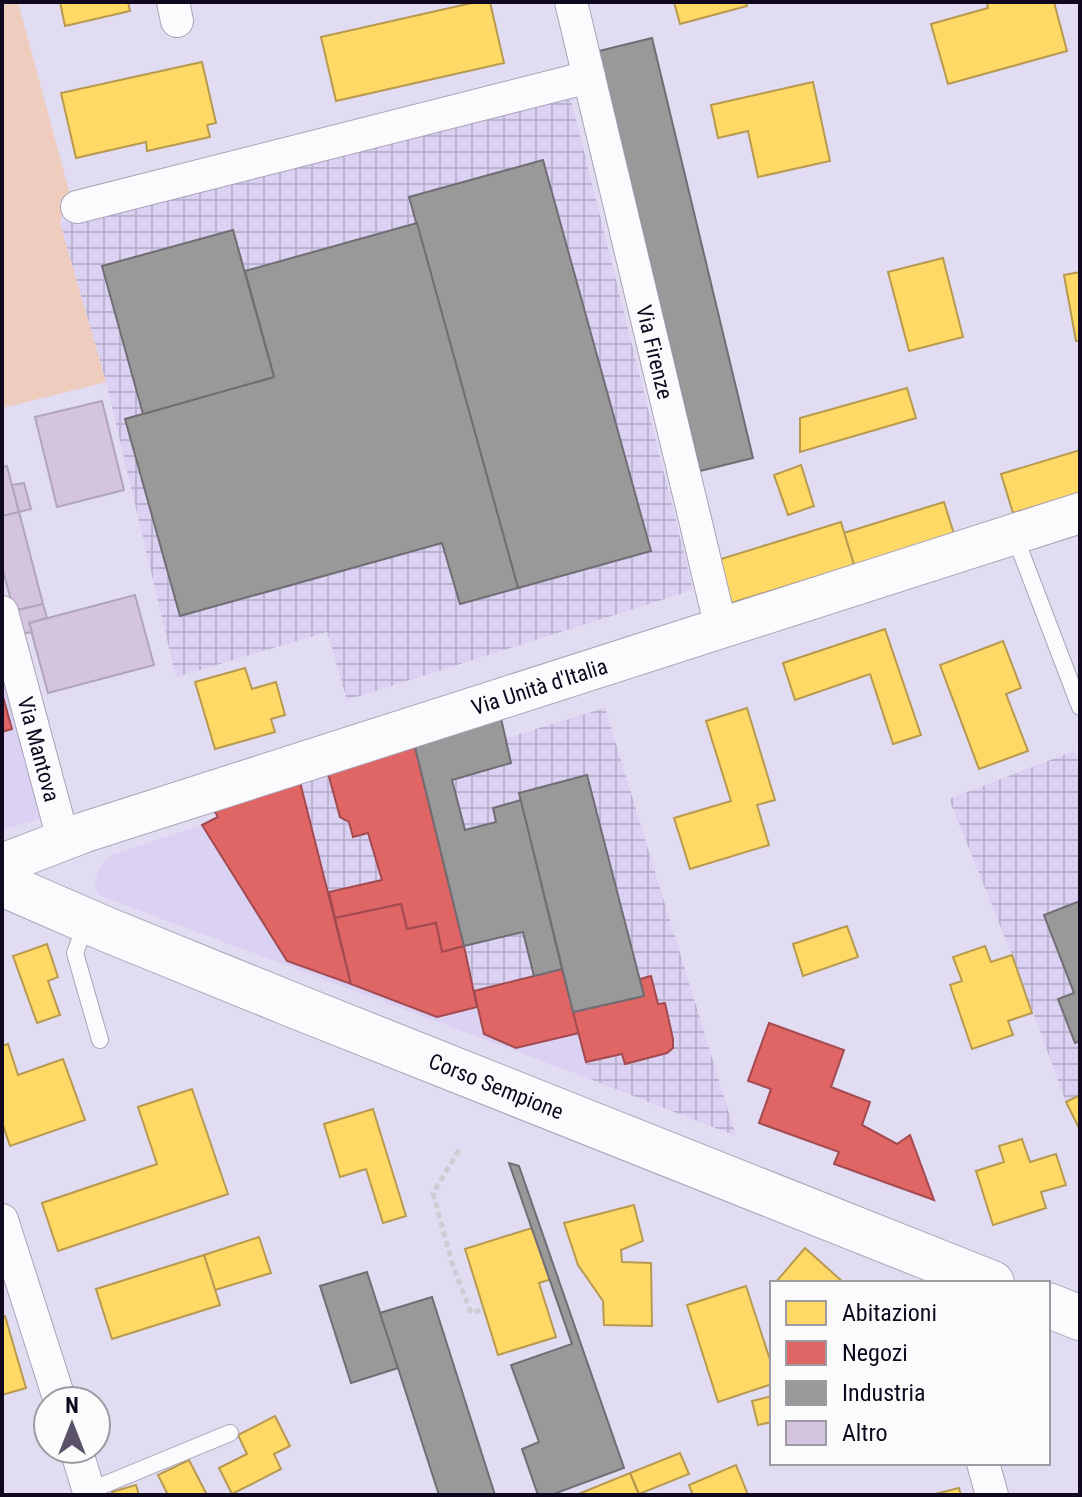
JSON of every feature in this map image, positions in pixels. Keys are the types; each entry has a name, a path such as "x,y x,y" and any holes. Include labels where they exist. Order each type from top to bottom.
{"main road":[{"name":"Corso Sempione","path":"2,884 967,1278"},
{"path":"1050,1306 1080,1318"}],"street":[{"name":"Via Firenze","path":"571,2 721,628"},
{"path":"77,207 589,77"},
{"name":"Via Unità d'Italia","path":"2,864 63,839 1080,513"},
{"name":"Via Mantova","path":"2,612 63,839"},
{"path":"2,1220 55,1385"},
{"path":"81,1465 90,1493"},
{"path":"984,1465 992,1495"}],"lane":[{"path":"1014,534 1080,707"},
{"path":"87,921 75,953 100,1040"},
{"path":"90,1493 230,1433"}],"path":[{"path":"459,1150 433,1193 452,1263 471,1313 484,1309"}],"shaded area":[{"path":"2,2 18,2 69,191 60,223 106,382 2,408"},
{"path":"571,99 693,590 347,700 327,632 176,677 106,382 60,223"},
{"path":"2,663 42,818 2,830"},
{"path":"605,708 736,1136 590,1079 561,969 474,991 335,918 300,782 328,773 506,738"},
{"path":"1074,751 1080,766 1080,1095 1066,1102 1012,955 949,799"},
{"path":"300,782 562,969 590,1079 98,895 94,884 98,872 112,855 218,818 213,809"}],"building: Abitazioni":[{"path":"60,2 128,2 130,11 65,26"},
{"path":"476,2 490,2 504,63 336,101 321,37"},
{"path":"674,2 746,2 747,6 680,24"},
{"path":"987,2 1054,2 1067,51 948,84 931,24 988,8"},
{"path":"202,62 216,123 207,125 210,137 147,151 146,142 76,158 61,93"},
{"path":"813,82 830,161 758,177 748,131 718,138 711,105"},
{"path":"943,258 963,337 909,351 888,272"},
{"path":"1080,272 1080,341 1076,341 1064,275"},
{"path":"907,388 916,418 800,452 800,418"},
{"path":"1080,450 1080,493 1013,513 1001,474"},
{"path":"801,465 814,506 788,515 774,475"},
{"path":"944,502 954,534 854,565 844,533"},
{"path":"841,522 854,565 731,603 718,560"},
{"path":"885,629 921,735 893,744 870,674 795,700 783,663"},
{"path":"1003,641 1021,688 1006,694 1028,751 979,769 940,665"},
{"path":"245,668 252,689 276,682 285,715 271,719 275,732 215,749 195,682"},
{"path":"747,708 775,800 757,805 769,845 690,869 674,818 731,801 706,721"},
{"path":"847,926 858,957 803,976 793,944"},
{"path":"47,944 58,977 48,981 60,1015 37,1023 13,956"},
{"path":"985,946 991,962 1012,955 1032,1013 1008,1021 1013,1035 972,1049 950,985 962,981 953,957"},
{"path":"8,1044 18,1075 63,1059 85,1120 10,1146 2,1122 2,1046"},
{"path":"192,1089 228,1194 58,1251 42,1203 157,1164 138,1107"},
{"path":"1080,1095 1080,1130 1066,1102"},
{"path":"373,1109 406,1216 383,1223 366,1169 340,1177 324,1124"},
{"path":"1022,1139 1030,1162 1056,1154 1066,1185 1041,1192 1046,1208 993,1225 976,1171 1004,1162 999,1146"},
{"path":"634,1205 643,1241 621,1250 622,1262 651,1263 652,1326 604,1325 603,1301 578,1265 564,1223"},
{"path":"538,1226 555,1278 539,1283 556,1337 498,1355 465,1249"},
{"path":"259,1237 271,1273 215,1290 204,1255"},
{"path":"805,1248 842,1281 777,1281"},
{"path":"204,1255 220,1305 112,1339 96,1289"},
{"path":"746,1286 770,1360 770,1385 718,1402 687,1305"},
{"path":"5,1316 26,1388 2,1395 2,1317"},
{"path":"770,1396 770,1422 758,1425 752,1401"},
{"path":"275,1416 290,1446 274,1454 281,1469 232,1494 219,1468 247,1454 238,1435"},
{"path":"680,1453 689,1474 639,1494 630,1473"},
{"path":"189,1460 207,1495 168,1495 158,1475"},
{"path":"736,1465 748,1495 693,1495 689,1485"},
{"path":"630,1473 639,1495 576,1495"},
{"path":"136,1485 139,1495 113,1495 112,1492"},
{"path":"959,1488 961,1495 931,1495"}],"building: Negozi":[{"path":"2,693 12,729 2,732"},
{"path":"415,747 464,946 442,952 436,923 407,929 401,904 335,918 329,892 382,880 368,833 353,837 349,822 340,817 328,773"},
{"path":"300,782 351,984 287,961 202,825 218,817 213,809"},
{"path":"401,904 407,929 436,923 442,952 464,946 477,1007 437,1017 351,984 335,918"},
{"path":"562,969 579,1033 516,1048 484,1034 474,991"},
{"path":"651,976 658,1004 665,1003 673,1048 667,1053 625,1064 622,1054 586,1062 573,1012 644,996 640,979"},
{"path":"769,1023 844,1050 831,1087 870,1102 862,1125 897,1144 910,1135 934,1200 834,1164 839,1152 759,1123 771,1089 748,1081"}],"building: Industria":[{"path":"652,38 753,458 700,471 599,51"},
{"path":"543,160 651,551 518,588 409,197"},
{"path":"417,223 518,588 460,604 442,543 180,616 125,419 274,377 245,271"},
{"path":"233,230 274,377 143,414 102,266"},
{"path":"501,718 511,763 452,780 465,830 496,822 493,808 521,800 562,969 534,976 523,932 464,946 415,747"},
{"path":"587,775 644,996 573,1012 519,793"},
{"path":"1080,901 1080,1041 1075,1043 1058,999 1074,993 1044,915"},
{"path":"509,1163 519,1166 624,1468 551,1495 538,1495 522,1449 539,1442 511,1365 572,1344"},
{"path":"367,1272 398,1368 351,1383 320,1286"},
{"path":"432,1297 495,1495 439,1495 380,1313"}],"building: Altro":[{"path":"102,401 124,490 57,507 35,417"},
{"path":"7,466 19,512 2,516 2,467"},
{"path":"24,483 31,509 19,512 12,485"},
{"path":"19,512 43,604 14,611 2,567 2,516"},
{"path":"135,595 154,665 48,693 29,623"},
{"path":"43,604 47,618 29,623 32,632 21,634 14,611"}]}
